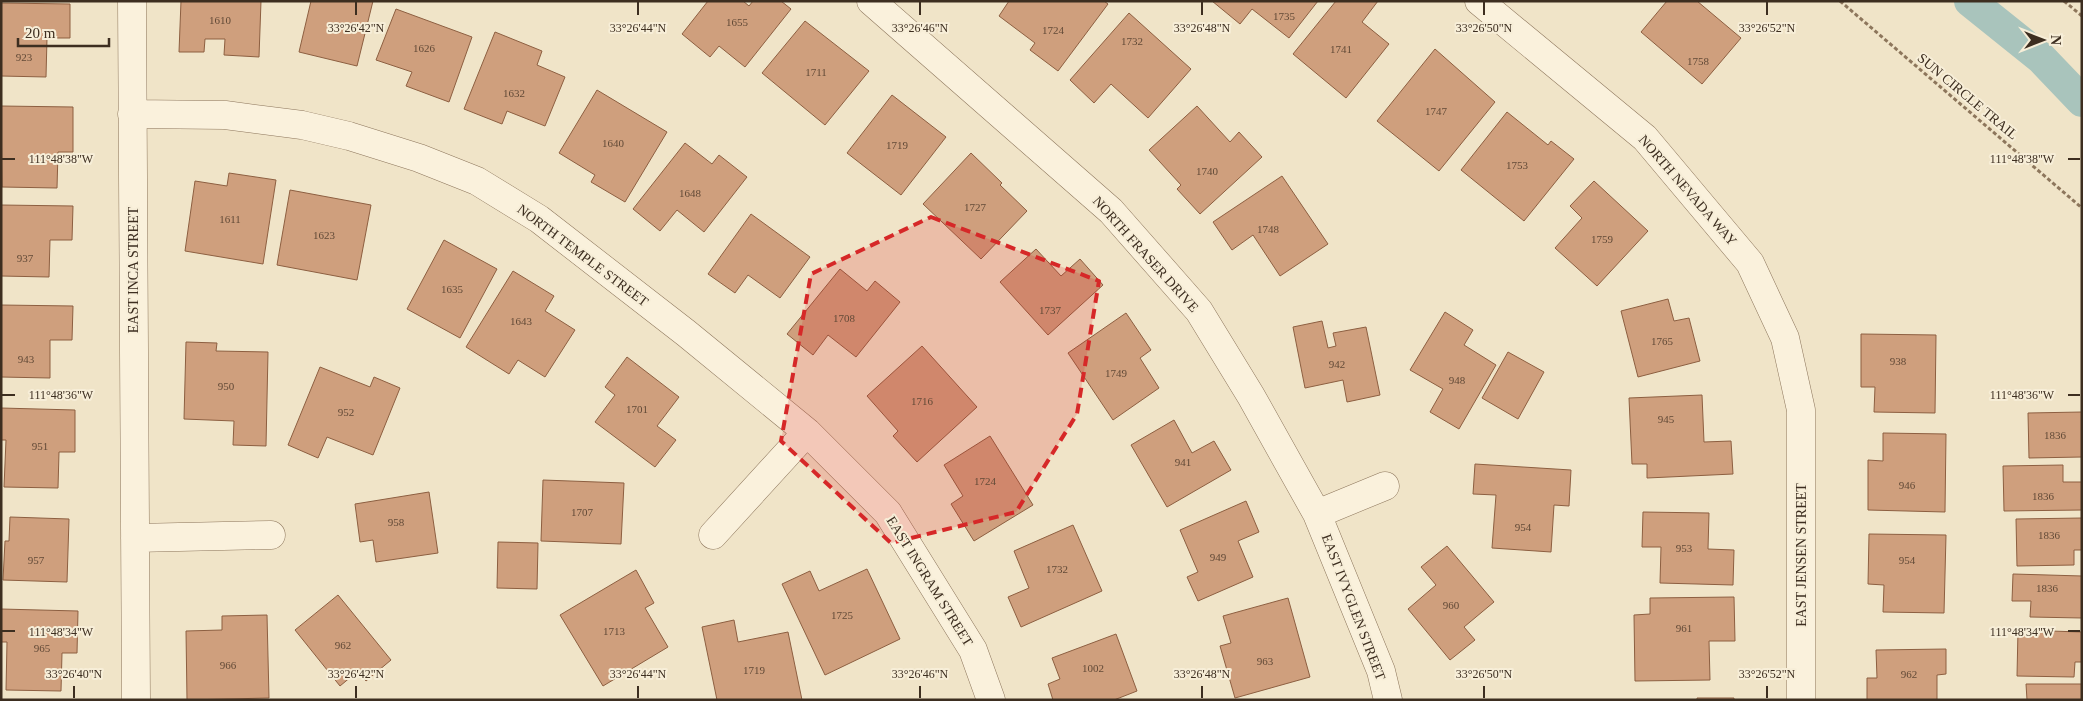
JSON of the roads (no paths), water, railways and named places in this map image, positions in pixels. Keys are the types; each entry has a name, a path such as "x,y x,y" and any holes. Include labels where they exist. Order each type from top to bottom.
{"street":[{"name":"EAST INCA STREET","path":"132,1 136,700"},
{"name":"NORTH FRASER DRIVE","path":"871,1 1111,211 1199,311 1251,396 1317,514"},
{"name":"NORTH NEVADA WAY","path":"1479,1 1645,138 1750,263 1785,338 1801,410"},
{"name":"NORTH TEMPLE STREET","path":"132,114 225,115 302,125 349,136 419,158 477,181 539,219 592,259 807,432"},
{"name":"EAST JENSEN STREET","path":"1801,410 1801,700"},
{"path":"713,535 807,432"},
{"name":"EAST INGRAM STREET","path":"807,432 888,513 973,650 991,700"},
{"path":"1317,514 1385,486"},
{"name":"EAST IVYGLEN STREET","path":"1317,514 1381,671 1388,700"},
{"path":"135,538 271,536"}],"waterway":[{"path":"1970,1 2041,58 2082,101"}]}
